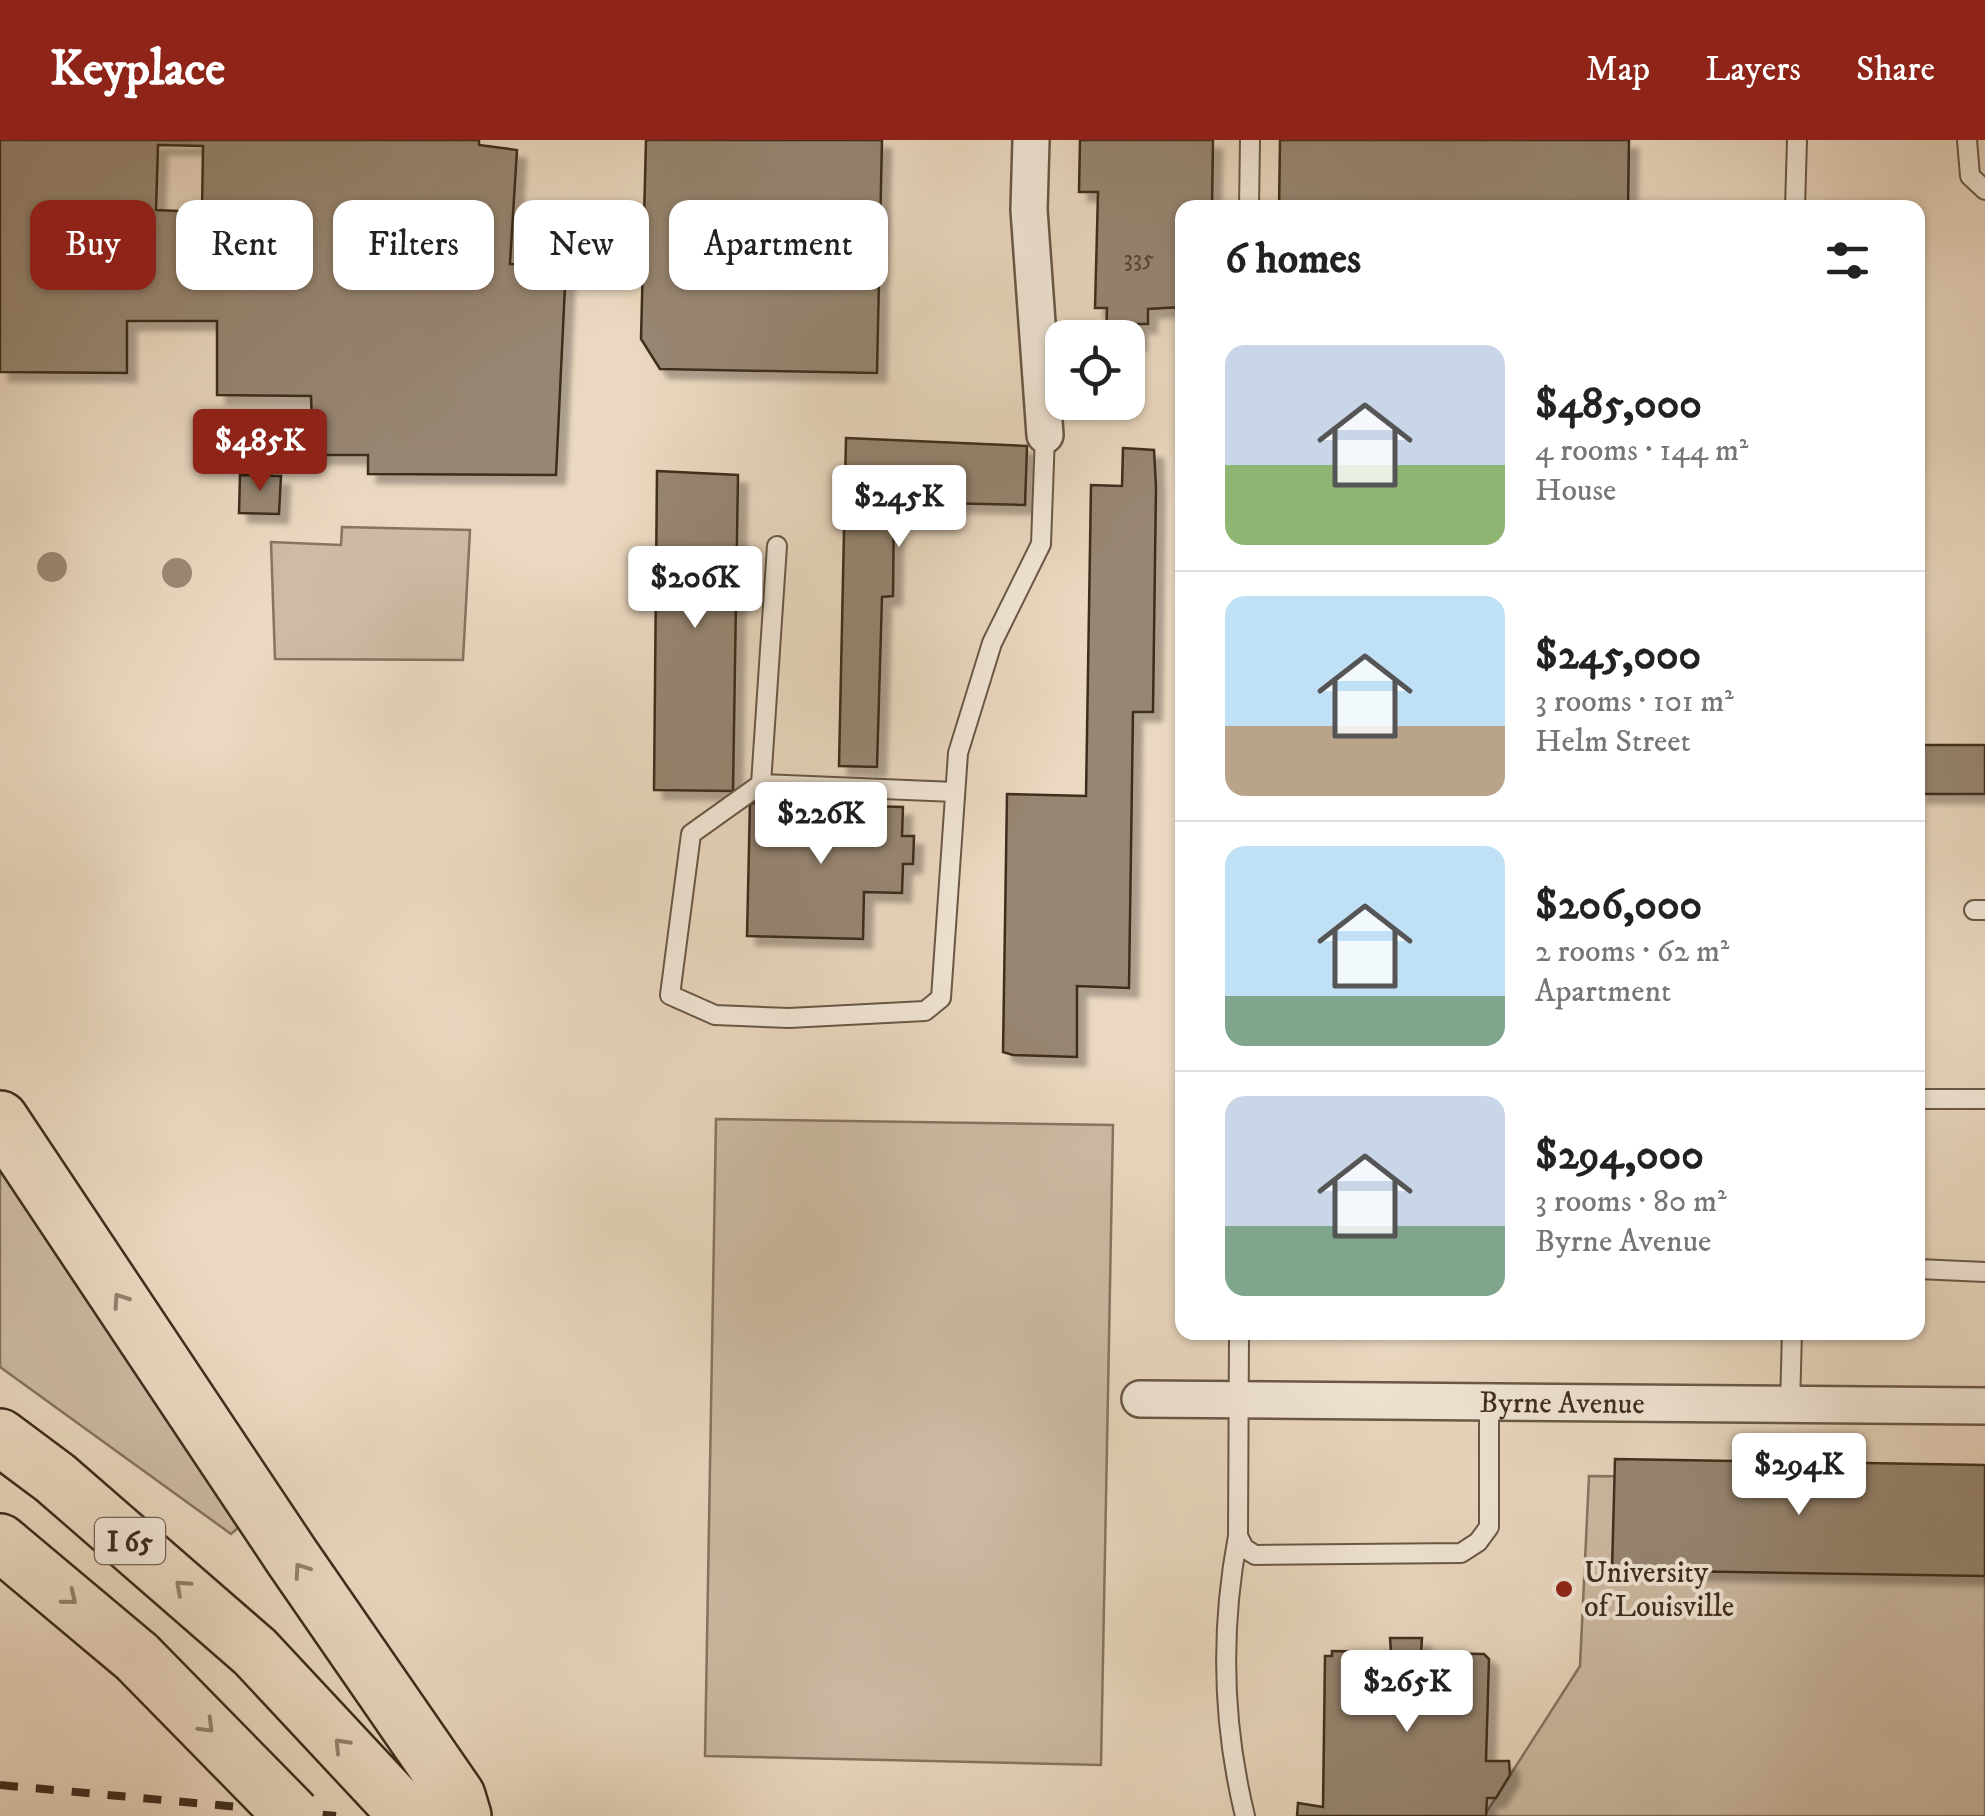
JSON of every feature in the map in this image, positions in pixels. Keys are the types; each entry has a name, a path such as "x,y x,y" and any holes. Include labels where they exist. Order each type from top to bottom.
{"highway":[{"path":"0,1118 458,1796 464,1816"},
{"name":"I 65","path":"0,1436 84,1502 255,1652 408,1816"},
{"name":"I 65","path":"0,1542 138,1657 293,1816"}],"street":[{"path":"1031,140 1029,210 1045,436"},
{"name":"Byrne Avenue","path":"1140,1399 1985,1406"}],"lane":[{"path":"1249,200 1250,140"},
{"path":"1795,200 1797,140"},
{"path":"1967,140 1970,176 1985,190"},
{"path":"955,792 760,784 692,834 670,995 715,1015 789,1018 925,1011 941,998 958,753 992,643 1040,544 1045,436"},
{"path":"760,784 777,546"},
{"path":"1925,1099 1985,1099"},
{"path":"1925,1269 1985,1272"},
{"path":"1239,1340 1238,1536 1224,1610 1228,1729 1245,1816"},
{"path":"1790,1405 1792,1340"},
{"path":"1238,1536 1244,1548 1272,1558 1462,1554 1478,1542 1489,1526 1489,1402"}],"shaded area":[{"path":"342,527 470,530 463,660 275,659 271,542 341,545"},
{"path":"716,1119 1113,1125 1101,1765 705,1756"},
{"path":"0,1150 172,1412 239,1527 231,1534 0,1367"},
{"path":"1589,1476 1985,1479 1985,1816 1484,1816 1580,1666"}],"building":[{"path":"0,140 479,140 479,145 517,150 510,264 514,264 514,290 565,290 556,475 368,474 368,455 313,455 311,396 217,395 217,321 127,321 127,373 0,372"},
{"path":"646,140 882,140 881,200 669,200 669,290 879,290 877,373 660,369 641,339 642,290 649,290 649,200 644,200"},
{"path":"1080,140 1213,140 1212,200 1175,200 1175,307 1148,309 1148,324 1145,320 1107,320 1107,308 1095,308 1098,192 1079,192"},
{"path":"1280,140 1629,140 1628,200 1279,200"},
{"path":"846,438 1027,446 1025,505 894,502 893,596 882,597 877,767 839,766"},
{"path":"1123,448 1154,450 1156,487 1153,712 1133,712 1129,988 1077,986 1077,1057 1013,1055 1003,1052 1007,794 1086,796 1091,485 1122,486"},
{"path":"657,471 738,475 733,791 654,790"},
{"path":"240,475 281,476 279,514 239,513"},
{"path":"1925,745 1985,745 1985,794 1925,794"},
{"path":"750,803 903,807 902,836 914,836 913,864 903,864 902,893 864,892 863,939 747,936"},
{"path":"1615,1459 1985,1465 1985,1576 1612,1570"},
{"path":"1390,1638 1422,1638 1421,1653 1484,1654 1489,1659 1486,1761 1509,1761 1510,1775 1496,1798 1487,1798 1486,1816 1297,1816 1298,1803 1323,1807 1325,1656 1332,1656 1332,1651 1391,1652"}],"railway":[{"path":"0,1785 336,1816"}],"place":[{"name":"University of Louisville","path":"1564,1589"}]}
